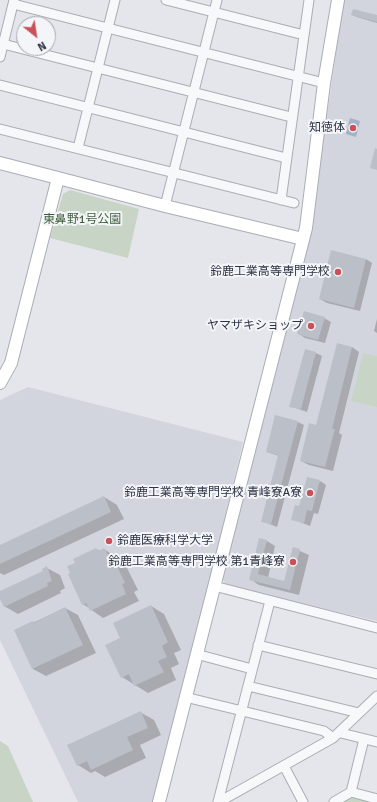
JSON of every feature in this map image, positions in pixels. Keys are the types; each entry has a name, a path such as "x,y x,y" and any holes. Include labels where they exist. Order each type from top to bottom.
{"street":[{"path":"78,148 115,0"},
{"path":"166,0 304,35"},
{"path":"164,206 217,0"},
{"path":"281,200 291,117 309,0"},
{"path":"159,802 303,239 309,207 324,83 338,0"},
{"path":"0,57 14,2 324,83"},
{"path":"3,44 291,117"},
{"path":"0,85 286,158"},
{"path":"0,129 294,203"},
{"path":"0,163 164,206 303,239"},
{"path":"0,383 11,363 58,178"},
{"path":"214,586 377,628"},
{"path":"219,802 270,601"},
{"path":"258,645 377,674"},
{"path":"196,654 252,669"},
{"path":"248,686 359,713"},
{"path":"185,697 324,731 337,736 377,742"},
{"path":"219,802 337,736 359,713 375,700"},
{"path":"351,792 364,739"},
{"path":"284,766 303,802"},
{"path":"334,802 351,792 377,799"}],"shaded area":[{"name":"鈴鹿工業高等専門学校","path":"344,0 377,0 377,621 226,586 222,577 310,230"},
{"name":"鈴鹿医療科学大学","path":"28,387 243,442 156,802 78,802 0,640 0,400"}],"green space":[{"name":"東鼻野1号公園","path":"70,190 139,209 128,258 50,238 63,194"},
{"path":"363,353 377,356 377,407 351,401"},
{"path":"0,741 8,746 33,802 0,802"},
{"path":"350,795 377,802 337,802"}],"water":[{"path":"350,118 360,121 356,137 346,134"}],"building":[{"path":"353,9 377,15 377,22 351,15"},
{"path":"375,148 377,149 377,170 370,168"},
{"path":"331,250 366,259 354,308 319,299"},
{"name":"ヤマザキショップ","path":"304,311 325,317 318,340 297,334"},
{"path":"337,343 352,347 332,429 335,429 325,467 300,461 309,423 316,425"},
{"path":"305,349 316,352 301,409 289,407"},
{"path":"275,415 298,421 271,524 261,522 278,455 266,452"},
{"name":"鈴鹿工業高等専門学校 青峰寮A寮","path":"307,477 320,480 312,511 307,510 304,523 291,520 295,505 299,506"},
{"path":"104,496 111,512 0,564 0,545"},
{"name":"鈴鹿工業高等専門学校 第1青峰寮","path":"259,538 267,540 258,574 284,581 293,547 300,549 290,590 249,580"},
{"path":"96,548 98,551 104,548 108,555 111,553 125,583 122,584 126,594 90,611 86,603 82,605 68,574 70,573 67,566 75,563 73,559"},
{"path":"47,566 52,581 47,583 48,586 4,607 0,599 0,591 43,571 42,569"},
{"path":"151,605 168,642 162,646 167,657 158,661 164,672 134,686 129,674 121,678 105,645 120,638 113,623"},
{"path":"65,607 83,645 32,669 14,630 33,621 34,623"},
{"path":"141,711 148,728 127,737 133,750 91,770 87,761 77,766 67,745"}],"place":[{"name":"知徳体","path":"353,128"},
{"name":"鈴鹿工業高等専門学校","path":"338,272"},
{"name":"ヤマザキショップ","path":"311,326"},
{"name":"鈴鹿工業高等専門学校 青峰寮A寮","path":"310,493"},
{"name":"鈴鹿医療科学大学","path":"109,541"},
{"name":"鈴鹿工業高等専門学校 第1青峰寮","path":"293,562"}]}
